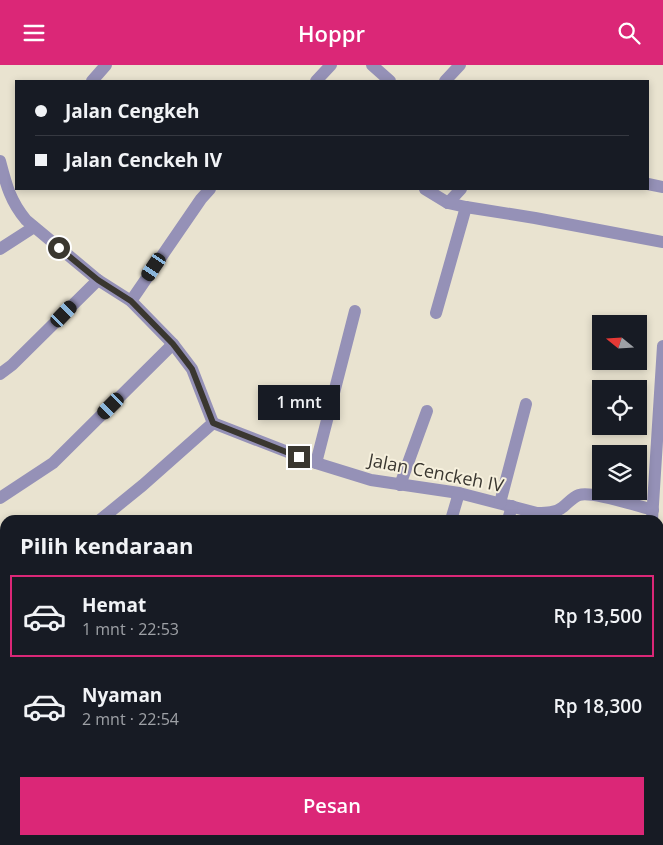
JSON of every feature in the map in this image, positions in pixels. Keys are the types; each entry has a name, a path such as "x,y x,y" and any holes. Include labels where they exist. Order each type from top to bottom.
{"street":[{"path":"93,80 106,65"},
{"path":"317,80 331,65"},
{"path":"372,65 389,80"},
{"path":"446,80 460,65"},
{"path":"0,161 13,190 17,209 34,227 98,280 131,301 173,344 192,369 213,423 106,515"},
{"path":"649,183 663,187"},
{"path":"131,301 196,206 209,190"},
{"path":"427,190 448,203 466,207 544,219 663,242"},
{"path":"448,203 460,190"},
{"path":"436,313 466,207"},
{"path":"0,249 34,227"},
{"path":"0,374 12,365 98,280"},
{"path":"316,463 355,311"},
{"path":"0,498 53,463 173,344"},
{"path":"653,515 659,475 663,346"},
{"path":"507,515 506,505 526,404"},
{"path":"400,485 427,411"},
{"name":"Jalan Cenckeh IV","path":"213,423 316,463 371,480 459,493 537,513 548,513 562,508 579,495 590,494 653,515"},
{"path":"452,515 459,493"}],"route":[{"path":"59,248 98,280 131,301 173,344 192,369 213,423 299,457"}]}
